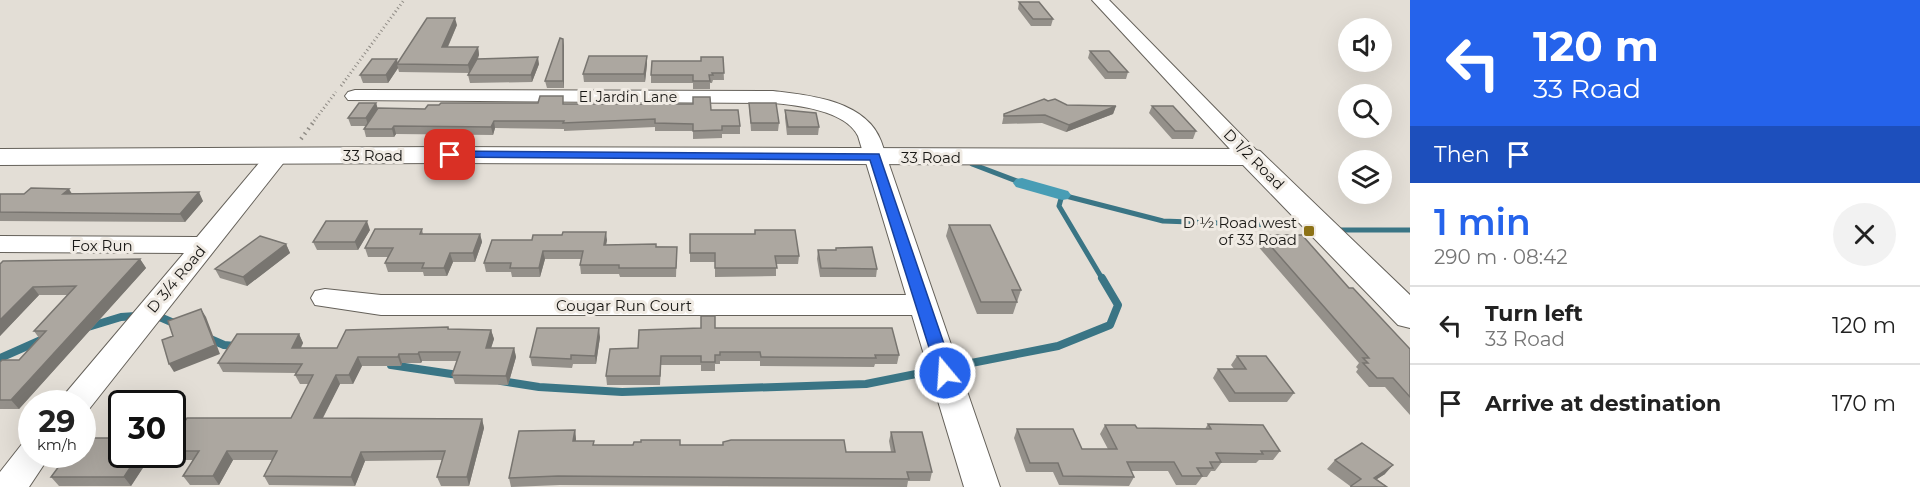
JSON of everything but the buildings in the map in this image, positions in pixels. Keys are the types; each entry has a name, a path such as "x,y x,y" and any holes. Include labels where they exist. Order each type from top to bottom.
{"main road":[{"name":"33 Road","path":"0,157 1251,157"},
{"name":"D 1/2 Road","path":"1251,157 1410,316"}],"street":[{"name":"D 1/2 Road","path":"1100,0 1251,157"},
{"name":"El Jardin Lane","path":"355,96 788,98 832,109 855,122 865,129 875,157 982,487"},
{"name":"D 3/4 Road","path":"86,390 277,156"},
{"name":"Fox Run","path":"0,244 204,245"},
{"name":"Cougar Run Court","path":"325,298 381,305 923,304"},
{"path":"9,487 23,468"}],"path":[{"path":"277,156 295,147 404,0"}],"waterway":[{"path":"972,164 1022,183"},
{"path":"1022,183 1062,195"},
{"path":"1103,280 1059,206 1062,195 1163,221 1275,225"},
{"path":"1340,230 1410,230"},
{"path":"951,367 1058,346 1110,325 1118,305 1102,278"},
{"path":"155,315 176,324"},
{"path":"88,327 121,317 136,316"},
{"path":"208,338 224,345 235,346"},
{"path":"0,358 41,340"},
{"path":"391,365 458,375"},
{"path":"501,381 539,387 622,392 866,384 936,370"}],"place":[{"name":"D ½ Road west of 33 Road","path":"1309,231"}],"route":[{"path":"450,155 875,157 945,373"}]}
